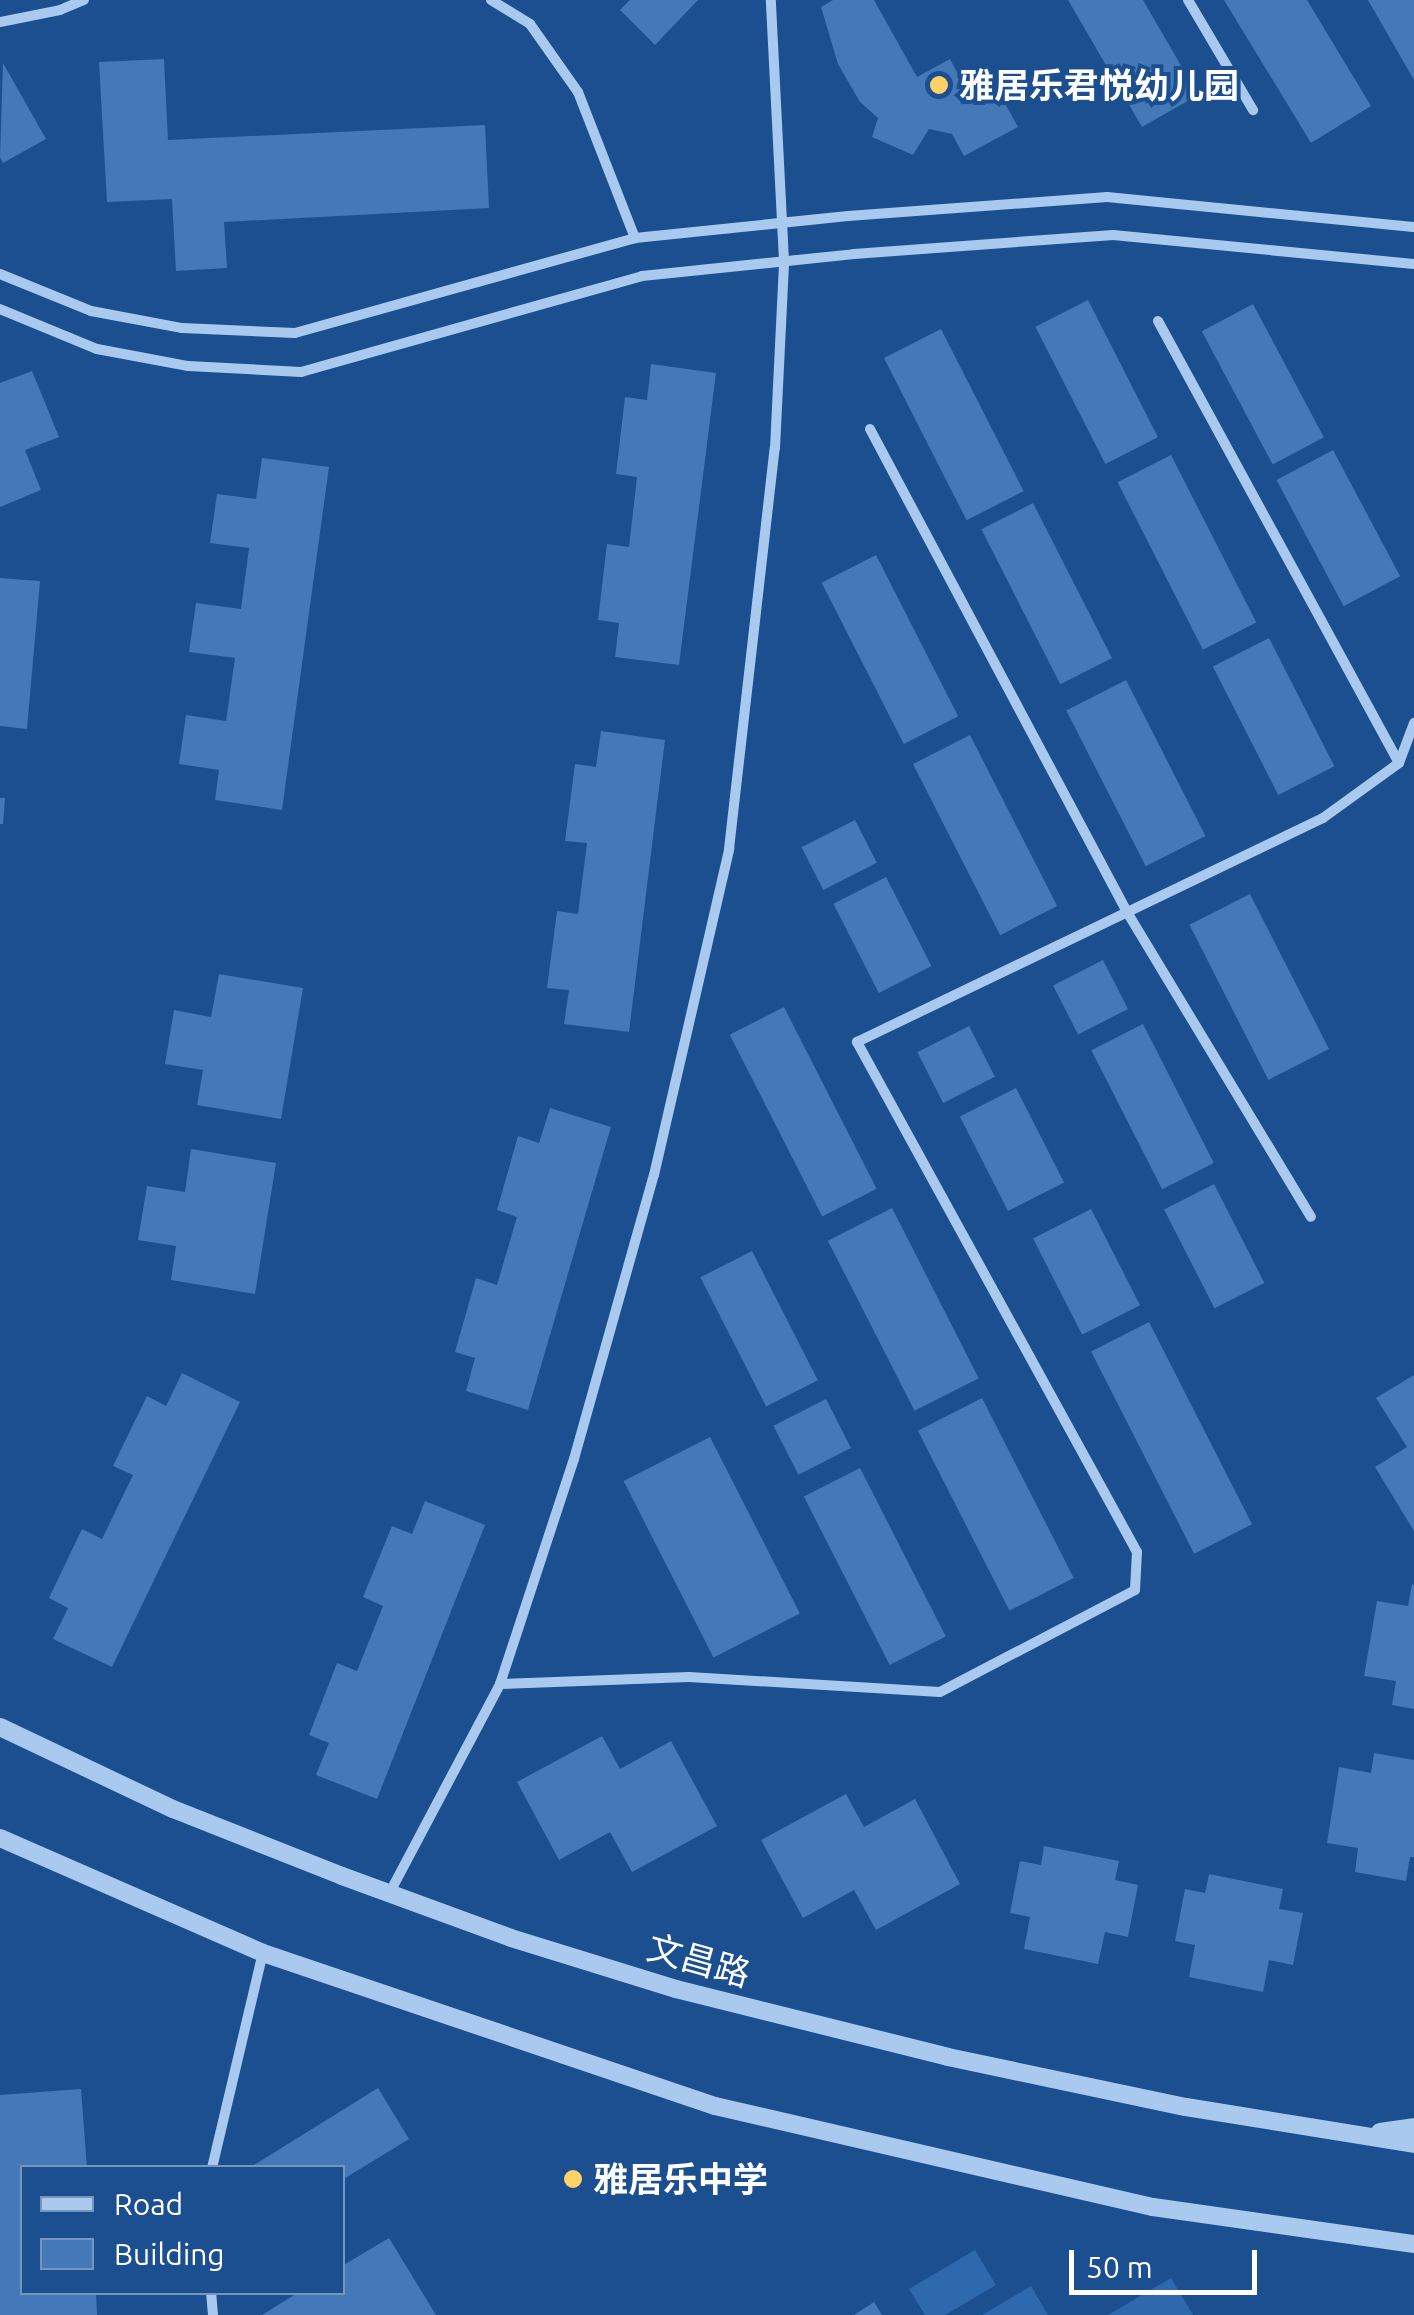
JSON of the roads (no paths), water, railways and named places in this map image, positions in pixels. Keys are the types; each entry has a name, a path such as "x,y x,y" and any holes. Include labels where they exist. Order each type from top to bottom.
{"street":[{"path":"0,22 60,10 84,0"},
{"path":"492,0 530,24 578,92 635,238"},
{"path":"389,1894 500,1684 574,1459 654,1175 729,849 775,448 784,262 771,0"},
{"path":"1188,0 1253,110"},
{"path":"0,274 91,311 182,328 294,333 635,238 782,223 1107,196 1414,227"},
{"path":"0,309 97,349 188,366 301,372 642,276 784,262 1113,235 1414,264"},
{"path":"1158,322 1399,764"},
{"path":"870,430 1127,912 1311,1217"},
{"path":"500,1684 689,1678 940,1692 1135,1590 1138,1552 857,1042 1323,818 1399,764 1414,723"},
{"name":"文昌路","path":"0,1727 173,1809 389,1894 676,1989 821,2027 1186,2107 1414,2144"},
{"path":"0,1838 263,1953 714,2106 1153,2207 1414,2248"},
{"path":"213,2165 263,1953"},
{"path":"1357,2136 1414,2127"}],"place":[{"name":"雅居乐君悦幼儿园","path":"939,85"},
{"name":"雅居乐中学","path":"573,2179"}]}
